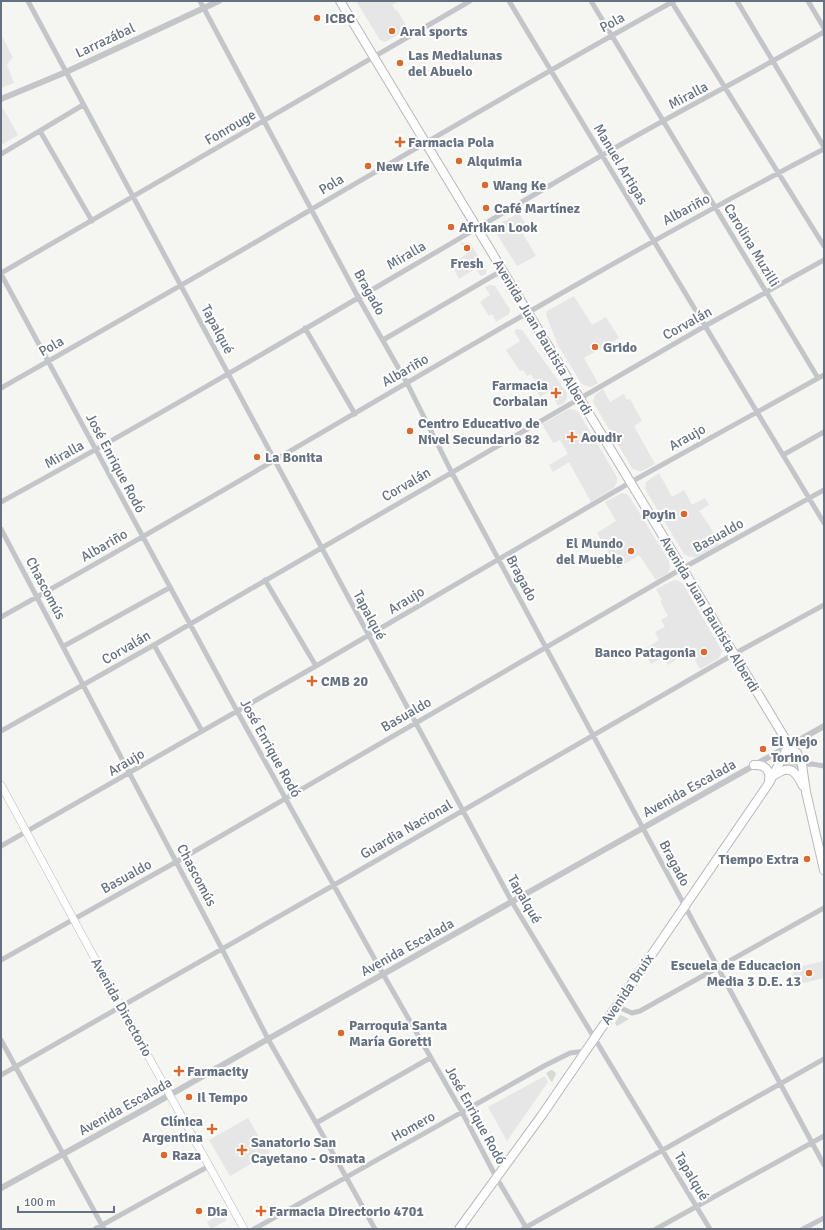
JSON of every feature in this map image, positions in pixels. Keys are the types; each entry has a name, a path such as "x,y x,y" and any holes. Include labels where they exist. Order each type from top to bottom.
{"main road":[{"name":"Avenida Juan Bautista Alberdi","path":"340,1 478,227 502,270 529,312 579,398 789,745 797,753 802,765 806,792 824,870"},
{"name":"Avenida Bruix","path":"459,1229 586,1051 771,779 778,763 789,745"},
{"path":"754,765 758,764 767,769 771,779 783,770 792,770 798,776 806,792"},
{"name":"Avenida Directorio","path":"1,785 121,1007 244,1229"}],"street":[{"name":"Tapalqué","path":"28,1 512,902 710,1229"},
{"name":"Bragado","path":"200,1 358,297 407,383 498,559 824,1165"},
{"name":"Larrazábal","path":"1,99 66,72 219,1"},
{"name":"Fonrouge","path":"1,274 470,1"},
{"name":"Manuel Artigas","path":"509,1 824,523"},
{"name":"Carolina Muzilli","path":"590,1 818,378"},
{"name":"Pola","path":"1,388 312,209 425,142 672,1"},
{"path":"672,1 824,246"},
{"path":"737,1 824,148"},
{"path":"808,1 824,28"},
{"name":"Miralla","path":"1,502 96,450 602,155 824,32"},
{"path":"1,154 83,105"},
{"path":"40,131 92,221"},
{"name":"Albariño","path":"1,618 275,461 653,240 824,148"},
{"name":"Corvalán","path":"1,731 154,645 579,398 824,260"},
{"path":"383,340 502,270"},
{"name":"José Enrique Rodó","path":"1,274 236,711 430,1058 462,1112 525,1228"},
{"path":"305,328 355,414"},
{"name":"Araujo","path":"1,846 202,732 631,482 824,375"},
{"path":"783,455 824,432"},
{"name":"Basualdo","path":"1,960 176,862 683,568 824,490"},
{"name":"Chascomús","path":"1,529 64,646 268,1039 375,1229"},
{"path":"265,580 316,666"},
{"path":"64,646 169,588"},
{"name":"Guardia Nacional","path":"1,1075 734,654 824,605"},
{"path":"154,645 202,732"},
{"name":"Avenida Escalada","path":"1,1188 170,1095 642,827 824,726"},
{"path":"802,765 812,764 824,766"},
{"path":"616,1006 632,1012 640,1011 824,908"},
{"path":"1,1040 103,1227"},
{"name":"Homero","path":"254,1229 570,1053 586,1051"},
{"path":"316,1122 430,1058"},
{"path":"525,1228 824,1059"},
{"path":"656,1229 824,1136"},
{"path":"95,1229 103,1227 209,1166"},
{"path":"804,1229 824,1218"}],"shaded area":[{"path":"356,1 398,1 392,5 396,11 397,10 408,29 385,42 380,40"},
{"path":"1,34 13,58 7,65 14,83 1,88"},
{"path":"1,108 3,108 18,135 1,145"},
{"path":"519,213 525,223 519,227 536,256 517,266 493,228"},
{"path":"460,242 471,244 486,271 486,274 481,276 475,269 459,279 451,264 467,254"},
{"path":"490,285 495,286 510,310 509,314 496,322 492,314 489,316 480,302 490,295 485,287"},
{"path":"574,296 592,325 606,317 619,338 584,358 598,383 591,387 581,383 558,345 546,315 547,311"},
{"path":"517,329 522,330 567,393 567,398 564,403 558,406 550,391 540,397 536,390 543,386 539,379 535,381 531,374 527,376 523,370 520,371 506,350 520,341 514,331"},
{"path":"603,389 610,402 624,394 627,400 630,399 642,421 634,426 655,464 642,471 632,468 593,402 595,395"},
{"path":"569,409 575,410 579,413 617,477 617,482 614,488 591,502 569,462 553,472 549,465 568,454 560,440 553,443 542,424"},
{"path":"659,473 672,497 684,490 692,505 705,498 709,505 699,511 709,525 719,545 696,557 690,557 684,554 645,489 646,482"},
{"path":"622,493 629,496 669,561 670,567 668,573 656,580 639,555 618,568 597,533 616,521 605,502"},
{"path":"674,580 683,584 722,651 719,658 700,669 689,651 668,665 663,657 651,664 643,650 659,640 655,632 665,627 661,620 668,616 660,601 662,600 656,589"},
{"path":"788,755 795,757 802,775 781,767"},
{"name":"Escuela de Educacion Media 3 D.E. 13","path":"824,961 824,978 786,987 796,967"},
{"path":"620,1015 629,1019 617,1026 615,1023"},
{"path":"551,1070 556,1074 552,1082 546,1073"},
{"path":"545,1076 548,1082 507,1141 488,1107"},
{"name":"Sanatorio San Cayetano - Osmata","path":"248,1118 270,1153 230,1176 209,1140"},
{"path":"222,1213 227,1220 211,1229 207,1222"}],"place":[{"name":"ICBC","path":"317,18"},
{"name":"Aral sports","path":"392,31"},
{"name":"Las Medialunas del Abuelo","path":"400,63"},
{"name":"Farmacia Pola","path":"400,142"},
{"name":"Alquimia","path":"459,161"},
{"name":"New Life","path":"368,166"},
{"name":"Wang Ke","path":"485,185"},
{"name":"Café Martínez","path":"486,208"},
{"name":"Afrikan Look","path":"451,227"},
{"name":"Fresh","path":"467,248"},
{"name":"Grido","path":"595,347"},
{"name":"Farmacia Corbalan","path":"556,393"},
{"name":"Centro Educativo de Nivel Secundario 82","path":"410,431"},
{"name":"Aoudir","path":"572,437"},
{"name":"La Bonita","path":"257,457"},
{"name":"Poyin","path":"684,514"},
{"name":"El Mundo del Mueble","path":"631,551"},
{"name":"Banco Patagonia","path":"704,652"},
{"name":"CMB 20","path":"312,681"},
{"name":"El Viejo Torino","path":"763,749"},
{"name":"Tiempo Extra","path":"807,859"},
{"name":"Escuela de Educacion Media 3 D.E. 13","path":"809,973"},
{"name":"Parroquia Santa María Goretti","path":"341,1033"},
{"name":"Farmacity","path":"179,1071"},
{"name":"Il Tempo","path":"189,1097"},
{"name":"Clínica Argentina","path":"212,1129"},
{"name":"Sanatorio San Cayetano - Osmata","path":"242,1150"},
{"name":"Raza","path":"164,1155"},
{"name":"Dia","path":"199,1211"},
{"name":"Farmacia Directorio 4701","path":"261,1211"}]}
